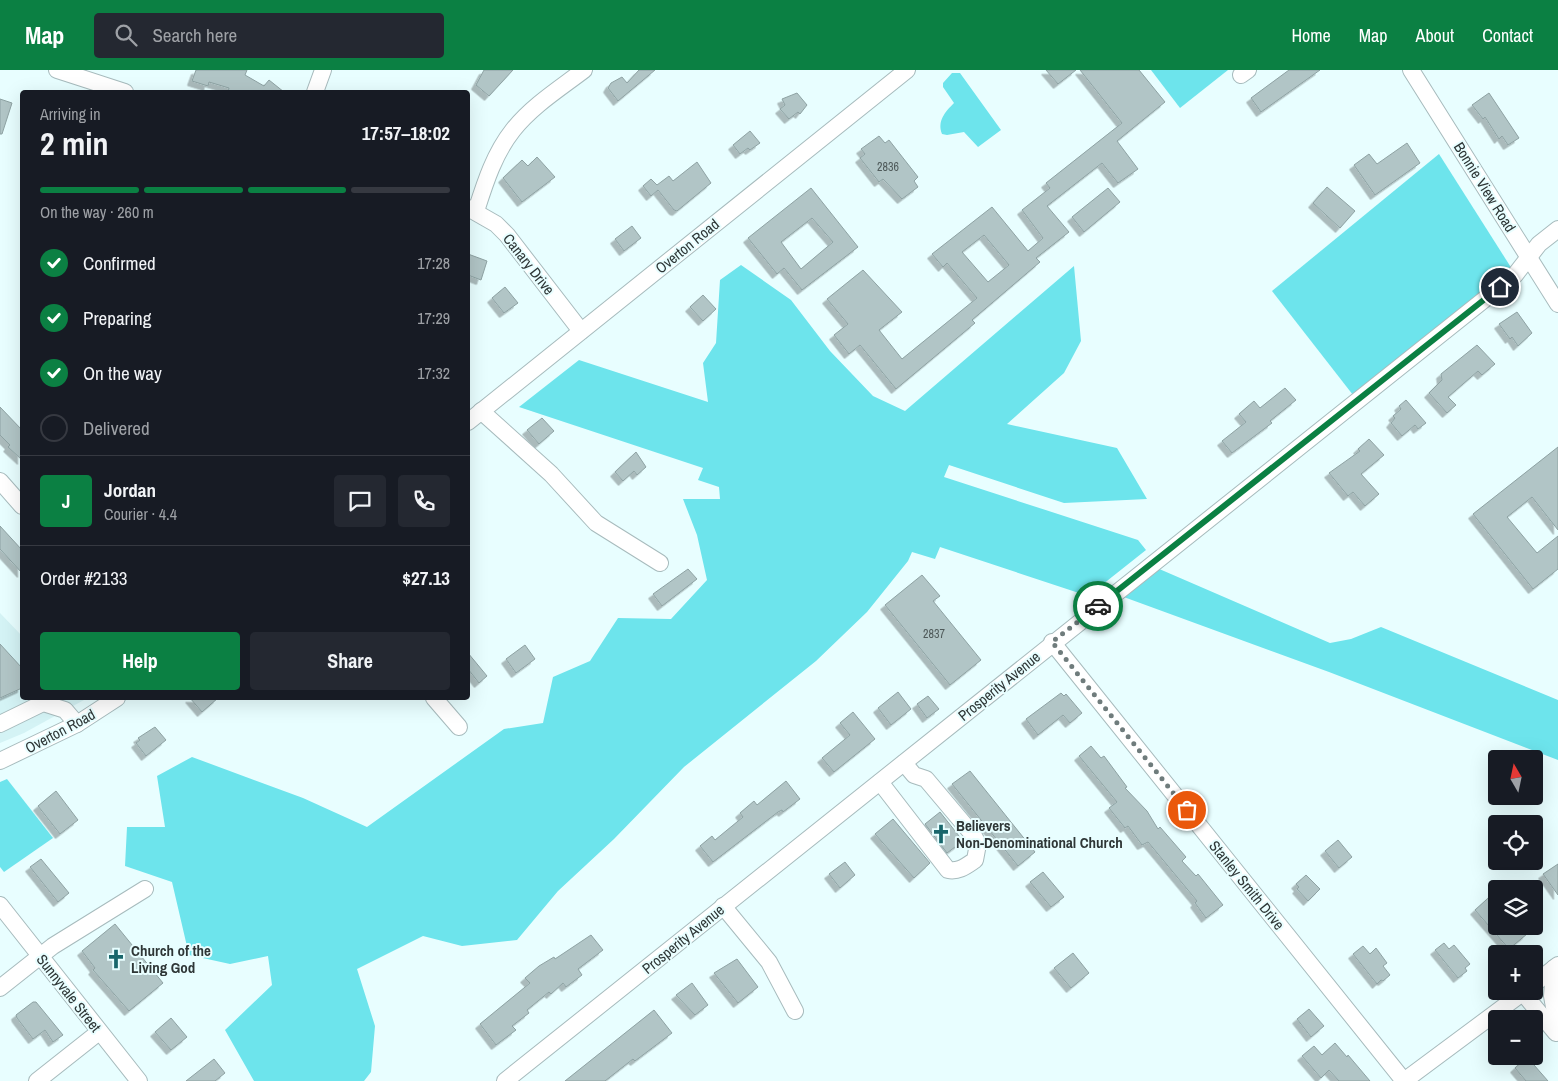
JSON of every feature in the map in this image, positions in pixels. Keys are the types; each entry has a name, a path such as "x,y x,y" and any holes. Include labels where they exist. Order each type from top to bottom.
{"street":[{"path":"57,70 119,90"},
{"path":"316,90 323,70"},
{"path":"472,210 488,174 513,130 534,109 584,70"},
{"name":"Overton Road","path":"470,420 907,70"},
{"name":"Bonnie View Road","path":"1411,70 1558,304"},
{"name":"Canary Drive","path":"472,210 496,224 507,235 581,331"},
{"name":"Prosperity Avenue","path":"505,1081 904,763 1052,642 1516,275 1539,244 1558,229"},
{"path":"481,411 552,474 596,523 660,563"},
{"path":"0,481 20,504"},
{"name":"Stanley Smith Drive","path":"1052,642 1404,1081"},
{"name":"Overton Road","path":"0,761 77,724 114,700"},
{"path":"436,700 459,727"},
{"path":"0,724 43,703 65,710 77,724"},
{"path":"880,782 948,870 962,869 975,860 978,844 974,836 926,779 914,775 904,763"},
{"path":"0,988 53,946 146,889"},
{"name":"Sunnyvale Street","path":"0,905 139,1081"},
{"path":"723,906 769,962 794,1010"},
{"path":"1543,976 1556,966"},
{"path":"1556,966 1552,996 1558,1029"},
{"path":"1404,1081 1512,1000"},
{"path":"1534,1000 1558,1035"},
{"path":"37,1081 100,1032"}],"shaded area":[{"path":"1151,70 1228,70 1180,108"},
{"path":"952,73 960,73 1001,130 978,147 964,132 942,134 941,121 954,103 943,87 943,83"},
{"path":"1439,154 1512,269 1353,395 1272,291"},
{"path":"741,265 791,300 830,351 873,396 905,411 1074,266 1081,341 1064,373 1007,424 1117,448 1147,499 1064,503 949,465 944,477 1138,540 1146,550 1088,596 940,547 935,559 912,552 908,561 867,612 816,661 684,767 614,839 558,891 517,940 462,946 423,936 357,969 375,1026 371,1072 364,1081 254,1081 225,1030 272,985 268,956 230,964 189,955 172,882 125,866 127,827 165,827 157,776 192,757 303,798 367,827 504,729 543,723 553,677 590,661 618,618 671,619 707,580 697,535 683,499 720,499 719,487 698,480 703,468 519,407 579,360 708,402 703,363 716,343 720,280"},
{"path":"1157,568 1330,643 1351,639 1381,627 1558,700 1558,760 1543,754 1543,750 1532,750 1329,672 1121,596"},
{"path":"0,613 20,634 20,700 84,700 24,733 0,743"},
{"path":"7,779 53,838 4,872 0,867 0,782"}],"building":[{"path":"196,70 247,70 245,75 264,86 269,80 282,90 228,90 229,88 209,82 208,86 192,81"},
{"path":"484,70 513,70 489,96 476,85"},
{"path":"639,70 655,70 618,101 608,88 611,83 622,77 627,83"},
{"path":"1046,70 1076,70 1058,84"},
{"path":"1080,70 1139,70 1165,102 1117,141 1138,169 1118,183 1102,163 1047,206 1069,232 1036,258 1040,262 972,320 975,323 896,389 860,345 849,354 834,335 848,324 827,299 863,270 902,312 879,330 902,359 977,298 947,263 943,267 932,254 992,207 1028,251 1043,238 1022,210 1050,188 1046,183 1122,123","holes":["984,235 1009,265 988,282 962,252"]},
{"path":"1289,70 1320,70 1261,112 1251,98"},
{"path":"797,93 807,105 800,114 798,112 789,119 780,109 785,105 782,99"},
{"path":"1489,93 1519,138 1508,145 1502,136 1499,139 1485,117 1483,119 1472,105"},
{"path":"0,99 12,103 2,134 0,134"},
{"path":"750,131 760,143 740,154 733,145"},
{"path":"879,136 885,143 889,140 918,177 914,181 918,187 902,199 883,179 879,182 860,158 865,154 861,149"},
{"path":"1407,143 1420,163 1375,195 1354,165 1369,154 1377,164"},
{"path":"537,157 555,177 522,202 503,178 522,160 528,166"},
{"path":"697,162 711,183 677,211 674,210 658,190 651,196 643,186 651,179 657,185 669,176 673,181"},
{"path":"1327,187 1355,211 1340,228 1313,203"},
{"path":"811,188 858,247 802,290 784,268 777,274 748,238","holes":["812,218 833,242 801,269 781,242"]},
{"path":"1108,188 1120,202 1084,232 1072,217"},
{"path":"632,226 641,238 624,251 615,239"},
{"path":"470,255 487,261 481,280 470,276"},
{"path":"505,287 518,303 504,313 492,298"},
{"path":"703,295 716,309 703,321 690,307"},
{"path":"1517,312 1532,333 1518,346 1499,324"},
{"path":"1477,345 1495,364 1482,375 1478,371 1448,397 1456,405 1447,413 1429,393 1442,380 1441,374"},
{"path":"1285,388 1296,400 1270,421 1272,423 1232,453 1222,441 1246,422 1239,414 1254,401 1260,408"},
{"path":"1406,400 1426,423 1418,429 1415,425 1402,436 1391,423 1395,418 1393,416 1401,409 1399,406"},
{"path":"0,407 20,428 20,458 8,447 10,445 0,435"},
{"path":"542,418 554,431 539,444 527,430"},
{"path":"1369,439 1384,455 1361,474 1379,494 1365,506 1353,492 1348,496 1329,473 1360,451 1358,449"},
{"path":"1558,447 1558,530 1532,497 1507,517 1537,553 1558,536 1558,569 1533,589 1473,514"},
{"path":"636,452 646,467 637,475 634,471 623,481 615,472"},
{"path":"0,526 20,548 20,571 0,549"},
{"path":"688,569 697,579 662,606 653,594"},
{"path":"922,575 940,596 933,601 981,660 950,685 885,605"},
{"path":"0,644 20,666 20,689 0,698"},
{"path":"525,645 535,659 516,673 506,659"},
{"path":"470,655 487,676 479,683 470,672"},
{"path":"898,692 911,709 891,725 878,708"},
{"path":"1061,693 1064,696 1066,694 1082,713 1070,723 1063,715 1038,735 1026,719"},
{"path":"928,696 939,709 927,718 917,704"},
{"path":"192,700 216,700 202,712"},
{"path":"853,712 875,739 834,772 822,758 850,735 840,723"},
{"path":"155,727 166,740 146,756 136,743 140,740 138,738"},
{"path":"1091,746 1101,758 1104,756 1127,787 1125,788 1147,811 1158,829 1160,827 1186,857 1182,861 1196,876 1198,874 1223,905 1206,918 1195,903 1197,901 1148,842 1142,845 1128,826 1125,828 1109,808 1117,802 1079,756"},
{"path":"970,771 1035,852 1018,866 952,784"},
{"path":"786,781 800,799 783,812 782,810 778,812 713,862 700,846 712,836 715,840 743,817 740,813 754,801 757,805"},
{"path":"56,791 78,820 60,834 38,806"},
{"name":"Believers Non-Denominational Church","path":"940,812 963,841 947,853 925,824"},
{"path":"893,819 930,863 914,878 875,834"},
{"path":"1338,840 1352,857 1339,868 1325,851"},
{"path":"41,859 69,893 58,902 30,867"},
{"path":"845,862 855,875 840,888 829,874"},
{"path":"1558,864 1558,895 1543,874"},
{"path":"1043,872 1064,897 1051,907 1030,882"},
{"path":"1306,875 1320,889 1308,901 1297,889 1299,887 1296,884"},
{"path":"1488,898 1488,925 1475,910"},
{"name":"Church of the Living God","path":"115,924 163,983 129,1011 93,970 95,968 82,951"},
{"path":"591,935 603,950 578,969 582,975 566,987 563,983 551,994 549,992 527,1010 529,1013 512,1026 516,1030 496,1045 480,1024 530,983 525,978 539,966 554,957 555,959"},
{"path":"1497,935 1526,935 1514,945 1506,945"},
{"path":"1444,943 1449,949 1454,945 1470,964 1465,968 1467,971 1458,978 1435,950"},
{"path":"1363,946 1370,954 1376,948 1387,963 1383,966 1390,975 1377,984 1353,954"},
{"path":"1073,953 1089,973 1071,988 1054,968"},
{"path":"737,959 758,987 738,1003 714,973"},
{"path":"692,983 708,1005 695,1015 676,995"},
{"path":"33,1002 36,1002 63,1035 53,1042 45,1030 33,1039 17,1018 16,1015"},
{"path":"1309,1009 1324,1026 1311,1037 1297,1019"},
{"path":"654,1010 672,1033 635,1061 633,1059 605,1081 565,1081"},
{"path":"171,1018 187,1037 171,1050 155,1032"},
{"path":"1335,1043 1370,1081 1339,1081 1329,1070 1321,1078 1302,1056 1314,1046 1322,1055"},
{"path":"214,1059 225,1073 215,1081 186,1081"},
{"path":"1518,1065 1534,1065 1548,1081 1526,1081 1515,1068"}],"way so far":[{"path":"1098,606 1052,642 1187,810"}],"place":[{"name":"Believers Non-Denominational Church","path":"941,834"},
{"name":"Church of the Living God","path":"116,959"}],"route":[{"path":"1098,606 1500,287"}]}
